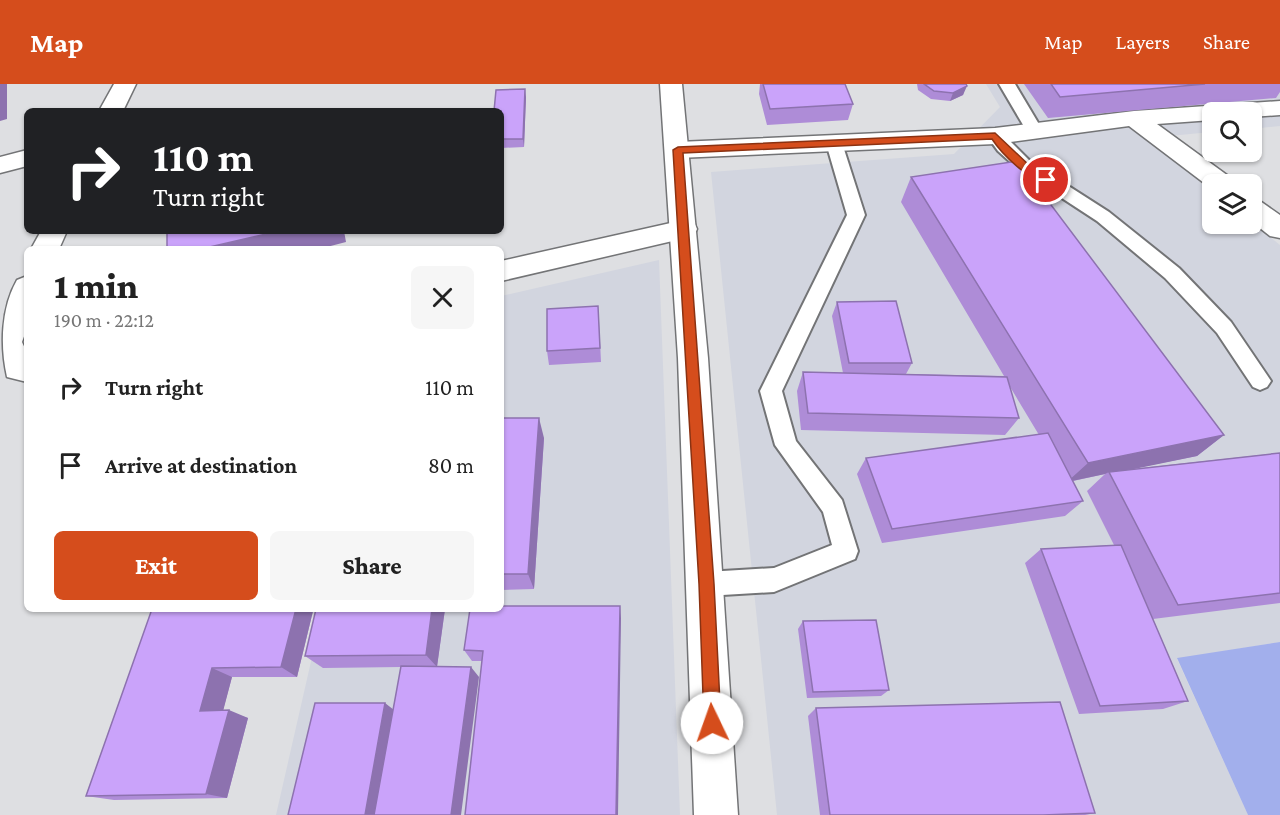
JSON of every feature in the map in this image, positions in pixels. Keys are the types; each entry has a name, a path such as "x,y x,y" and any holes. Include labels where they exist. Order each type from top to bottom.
{"street":[{"path":"113,108 125,84"},
{"path":"671,84 684,229 706,584 716,815"},
{"path":"1262,109 1280,108"},
{"path":"678,150 995,136 1134,118 1202,114"},
{"path":"1134,118 1209,174"},
{"path":"0,165 24,159"},
{"path":"1262,215 1280,229"},
{"path":"504,271 684,229"},
{"path":"24,295 7,342 18,368 24,369"}],"lane":[{"path":"1007,84 1035,131"},
{"path":"995,136 1003,148 1026,168 1085,204 1173,273 1220,323 1260,381"},
{"path":"706,584 774,580 846,551 834,507 786,445 771,391 856,215 834,143"}],"shaded area":[{"path":"986,84 1280,84 1280,126 1262,128 1262,102 1202,102 1202,133 1147,138 1202,183 1202,234 1262,234 1262,231 1280,245 1280,642 1177,659 1248,815 777,815 711,172 954,154 1000,107"},
{"path":"659,260 680,815 276,815 322,612 504,612 504,295"},
{"path":"1280,642 1280,815 1248,815 1177,658"}],"building":[{"path":"763,84 845,84 853,104 770,109"},
{"path":"924,84 966,84 967,86 953,93 934,91"},
{"path":"1051,84 1205,84 1060,97"},
{"path":"525,89 523,139 504,139 504,108 494,108 496,90"},
{"path":"1018,161 1224,435 1088,463 911,177"},
{"path":"167,234 266,234 214,246 167,246"},
{"path":"896,301 912,363 849,363 837,302"},
{"path":"598,306 600,348 547,351 547,309"},
{"path":"803,372 1007,377 1019,418 808,413"},
{"path":"504,418 539,418 528,574 504,574"},
{"path":"1048,433 1083,501 892,529 866,458"},
{"path":"1280,453 1280,593 1178,605 1109,472"},
{"path":"1121,545 1188,701 1100,706 1041,549"},
{"path":"504,606 620,606 616,815 465,815 483,651 464,650 470,612 504,612"},
{"path":"151,612 295,612 281,667 212,668 200,711 229,710 206,794 86,796"},
{"path":"315,612 432,612 426,655 305,656"},
{"path":"876,620 889,690 813,692 803,621"},
{"path":"401,666 471,667 451,815 374,815"},
{"path":"1060,702 1095,813 830,815 816,708"},
{"path":"315,703 385,703 365,815 288,815"}],"route":[{"path":"712,723 706,584 678,150 995,136 1003,148 1026,168 1046,180"}]}
